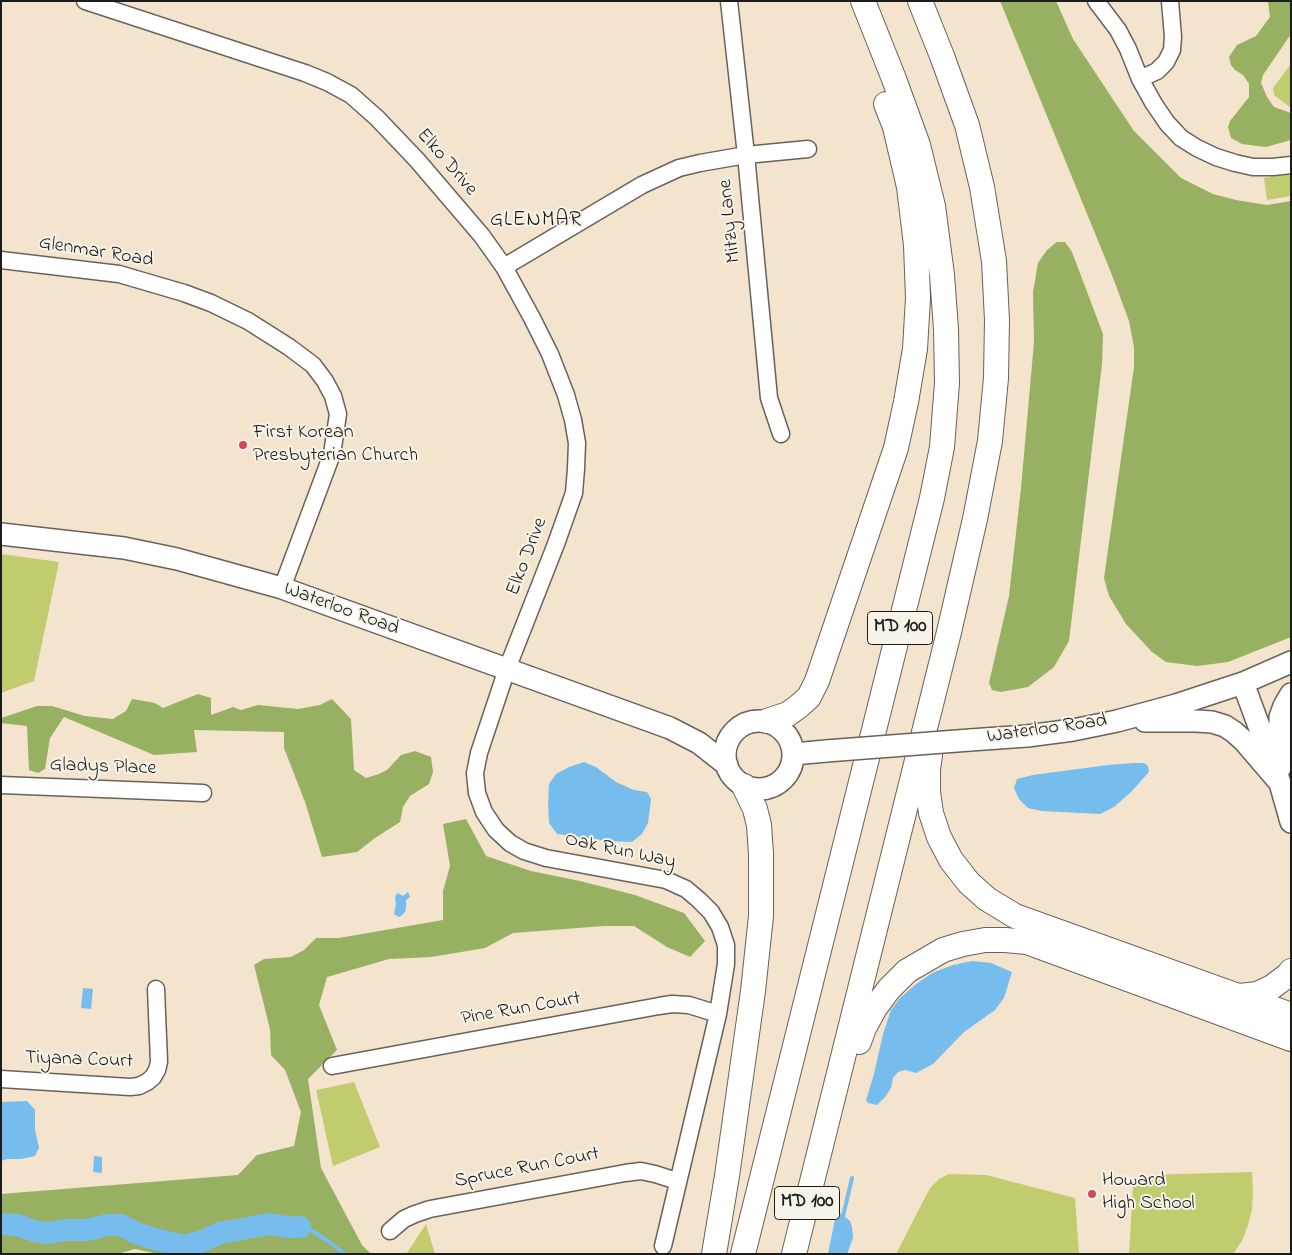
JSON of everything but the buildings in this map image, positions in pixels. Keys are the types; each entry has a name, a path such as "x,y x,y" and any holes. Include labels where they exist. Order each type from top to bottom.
{"highway":[{"path":"767,721 788,714 799,706 809,697 817,680 896,448 915,349 918,298 917,254 909,187 895,127 874,66 848,1"},
{"name":"MD 100","path":"743,1254 932,498 942,447 946,383 946,329 942,275 933,206 918,145 863,1"},
{"name":"MD 100","path":"794,1254 949,632 975,519 990,441 996,378 997,320 994,261 982,187 967,125 920,1"},
{"path":"949,632 928,770 928,792 931,813 939,837 951,860 969,883 988,899 1015,916 1291,1015"},
{"path":"714,1254 754,991 761,916 759,825 755,809 744,786"},
{"path":"820,1153 864,1028 875,1008 907,971 943,950 963,944 985,940 1027,942 1291,1039"},
{"path":"1240,996 1257,994 1272,987 1288,975 1291,970"}],"main road":[{"name":"Waterloo Road","path":"1,534 124,548 177,559 282,588 670,728 699,743 727,765"},
{"name":"Waterloo Road","path":"794,754 1027,736 1073,730 1117,721 1176,705 1243,683 1291,662"},
{"path":"1243,683 1280,783 1291,822"},
{"path":"1280,783 1280,717 1291,694"},
{"path":"755,720 767,721 778,725 786,733 792,742 794,761 789,773 778,784 764,789 744,786 734,778 727,765 725,745 740,726 755,720"},
{"path":"1117,721 1196,721 1212,722 1225,726 1244,741 1280,783"},
{"name":"Waterloo Road","path":"670,728 707,733 737,729"}],"street":[{"name":"Elko Drive","path":"85,1 305,73 351,94 378,118 417,160 482,236 504,267 550,354 566,395 577,443 574,493 508,669"},
{"name":"Mitzy Lane","path":"729,1 769,398 781,434"},
{"path":"1096,1 1118,30 1140,79 1154,104 1182,138 1198,148 1235,163 1253,167 1291,165"},
{"path":"1140,79 1157,71 1166,62 1172,50 1173,37 1170,1"},
{"path":"504,267 642,185 679,168 746,155 808,149"},
{"name":"Glenmar Road","path":"1,260 119,274 184,293 248,321 289,346 313,365 333,396 338,414 332,454 282,588"},
{"name":"Oak Run Way","path":"508,669 479,752 475,773 477,793 484,812 496,830 510,844 546,858 666,880 686,890 711,912 720,927 726,945 726,964 718,1014 663,1246"},
{"name":"Gladys Place","path":"1,785 203,793"},
{"name":"Tiyana Court","path":"1,1079 130,1087 147,1082 153,1077 159,1062 156,989"},
{"name":"Pine Run Court","path":"332,1066 672,1004 689,1005 718,1014"},
{"name":"Spruce Run Court","path":"390,1231 404,1219 430,1209 625,1173 641,1171 677,1181"}],"green space":[{"path":"1000,1 1056,1 1073,39 1134,131 1181,178 1213,194 1236,200 1267,205 1291,201 1291,637 1228,662 1197,666 1166,662 1152,652 1126,624 1109,596 1104,578 1134,367 1134,347 1129,321 1112,275"},
{"path":"1268,1 1291,1 1291,34 1263,75 1261,83 1274,107 1291,113 1291,140 1266,147 1242,144 1231,138 1228,127 1230,121 1249,97 1249,84 1243,75 1231,65 1229,57 1237,45 1256,36 1270,17"},
{"path":"1291,64 1291,108 1274,95 1273,88"},
{"path":"1290,174 1291,196 1267,200 1264,178"},
{"path":"1057,242 1065,242 1072,252 1103,334 1102,364 1069,641 1054,667 1028,687 1001,692 992,690 989,683 1009,596 1034,342 1033,292 1038,263 1047,250"},
{"path":"1,554 59,562 34,681 1,693"},
{"path":"198,694 211,698 211,715 233,707 241,710 258,705 298,709 320,705 332,699 351,719 354,770 366,778 379,774 387,770 401,755 415,751 431,757 433,772 429,784 410,796 403,807 400,822 357,852 322,857 305,802 284,748 284,732 194,730 197,752 154,755 64,717 50,738 45,769 38,773 29,770 27,726 1,723 1,718 37,706 52,706 85,716 113,719 126,711 132,699 155,703 163,708"},
{"path":"466,819 486,856 531,871 635,895 684,913 705,941 690,957 667,947 634,926 604,926 513,933 485,948 431,957 389,959 327,977 319,1005 337,1050 308,1079 321,1168 362,1245 371,1254 158,1254 135,1249 118,1254 1,1254 1,1194 238,1175 257,1155 294,1146 301,1112 285,1070 271,1055 270,1029 254,965 264,959 291,957 304,950 316,938 339,938 443,920 443,891 450,866 443,824"},
{"path":"354,1082 380,1147 333,1166 316,1090"},
{"path":"1252,1172 1252,1210 1242,1241 1233,1254 1129,1254 1133,1185 1142,1175"},
{"path":"949,1174 986,1175 1075,1198 1079,1254 896,1254 930,1188 939,1179"},
{"path":"426,1224 435,1254 405,1254 407,1253"}],"water":[{"path":"584,762 596,767 616,782 634,790 647,792 651,799 648,823 642,834 632,842 608,841 557,834 549,823 549,784 556,774"},
{"path":"1144,763 1148,766 1149,772 1114,807 1100,814 1042,811 1028,808 1019,799 1014,788 1017,779 1033,775"},
{"path":"408,892 410,897 406,900 405,912 399,917 394,914 396,895 398,893 403,896"},
{"path":"972,961 991,963 1012,972 1004,998 995,1010 964,1032 933,1064 916,1073 905,1070 898,1072 893,1078 891,1088 886,1096 877,1105 868,1103 866,1100 891,1010 900,998 932,973 953,965"},
{"path":"83,988 93,989 91,1009 81,1008"},
{"path":"27,1101 35,1110 35,1130 39,1148 35,1156 1,1161 1,1102"},
{"path":"94,1156 102,1157 102,1173 93,1172"},
{"path":"840,1213 850,1221 853,1238 847,1254 828,1254 835,1219"}],"waterway":[{"path":"843,1216 852,1178"},
{"path":"1,1224 18,1225 34,1231 48,1233 121,1225 136,1233 184,1246 203,1241 220,1233 269,1224 300,1227"},
{"path":"300,1227 312,1231 345,1254"}],"place":[{"name":"First Korean Presbyterian Church","path":"243,445"},
{"name":"Howard High School","path":"1092,1194"}],"district":[{"name":"GLENMAR","path":"536,222"}]}
